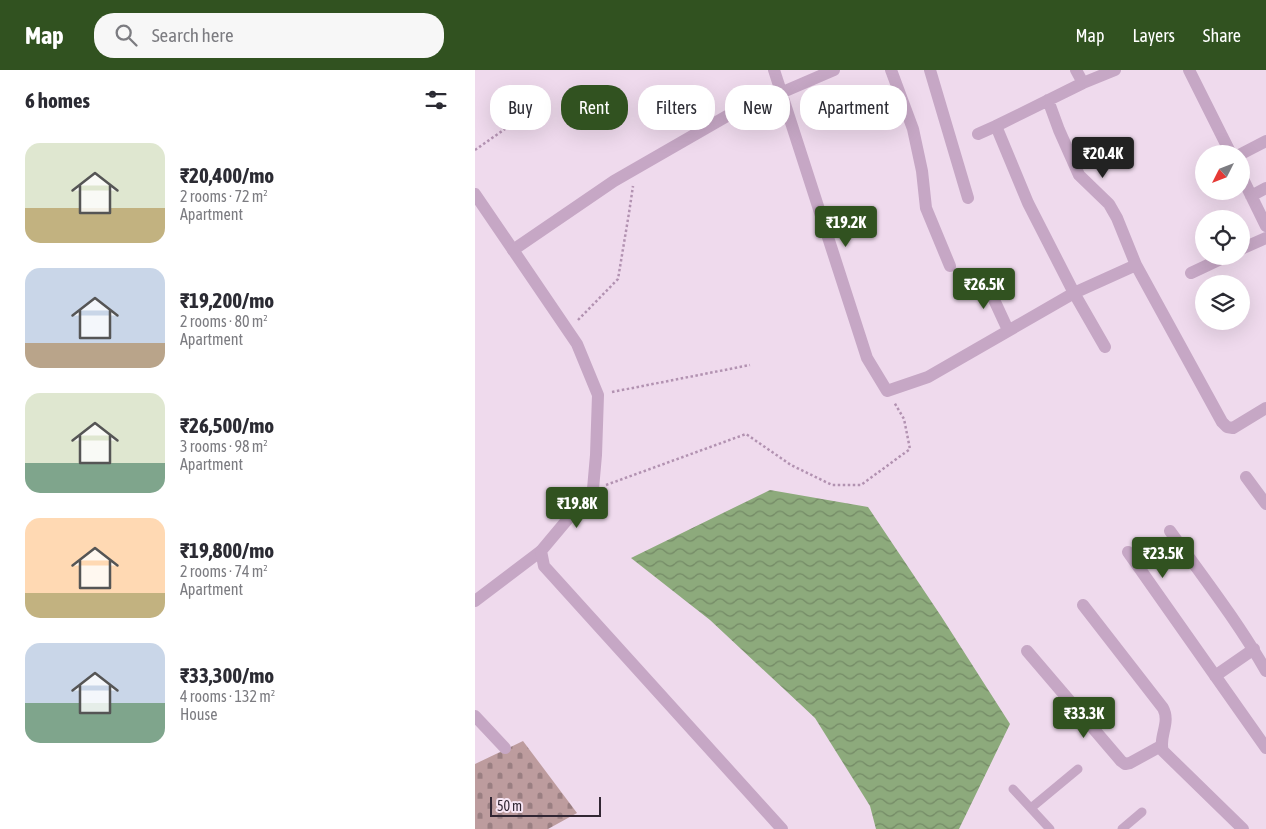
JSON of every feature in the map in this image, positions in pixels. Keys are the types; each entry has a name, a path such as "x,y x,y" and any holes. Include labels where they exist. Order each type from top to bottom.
{"street":[{"path":"774,70 779,85"},
{"path":"790,89 834,70"},
{"path":"891,70 913,129 922,171 927,208 950,266"},
{"path":"930,70 969,198"},
{"path":"1077,70 1083,83"},
{"path":"978,134 1083,83 1115,70"},
{"path":"1189,70 1226,145"},
{"path":"1048,100 1079,175 1109,204 1117,218 1135,265 1222,422 1227,427 1233,428 1266,408"},
{"path":"513,250 614,181 725,117"},
{"path":"790,117 867,358 887,391 928,377 1074,293 1135,265"},
{"path":"996,126 1028,204 1074,293 1105,347"},
{"path":"1250,149 1266,141"},
{"path":"1266,188 1251,196 1266,226"},
{"path":"475,194 577,344 598,395 593,489 541,551 475,601"},
{"path":"1250,245 1266,238"},
{"path":"1191,273 1208,265"},
{"path":"984,278 1008,330"},
{"path":"1246,476 1266,504"},
{"path":"1171,531 1254,649 1266,671"},
{"path":"541,551 544,566 782,829"},
{"path":"1128,552 1266,748"},
{"path":"1083,605 1163,708 1167,719 1161,746 1163,751 1243,829"},
{"path":"1215,676 1254,649"},
{"path":"1027,651 1125,764 1161,746"},
{"path":"475,716 505,748"}],"lane":[{"path":"1031,808 1078,769"},
{"path":"1013,789 1051,829"},
{"path":"1122,829 1142,812"}],"path":[{"path":"475,150 504,130"},
{"path":"568,330 618,279 635,169"},
{"path":"598,395 750,365"},
{"path":"593,489 746,434 791,465 832,485 861,485 910,449 904,418 887,391"}],"green space":[{"path":"523,741 577,813 548,829 475,829 475,764"}],"water":[{"path":"770,490 868,507 1010,724 959,829 876,829 870,806 815,718 710,620 631,558"}]}
